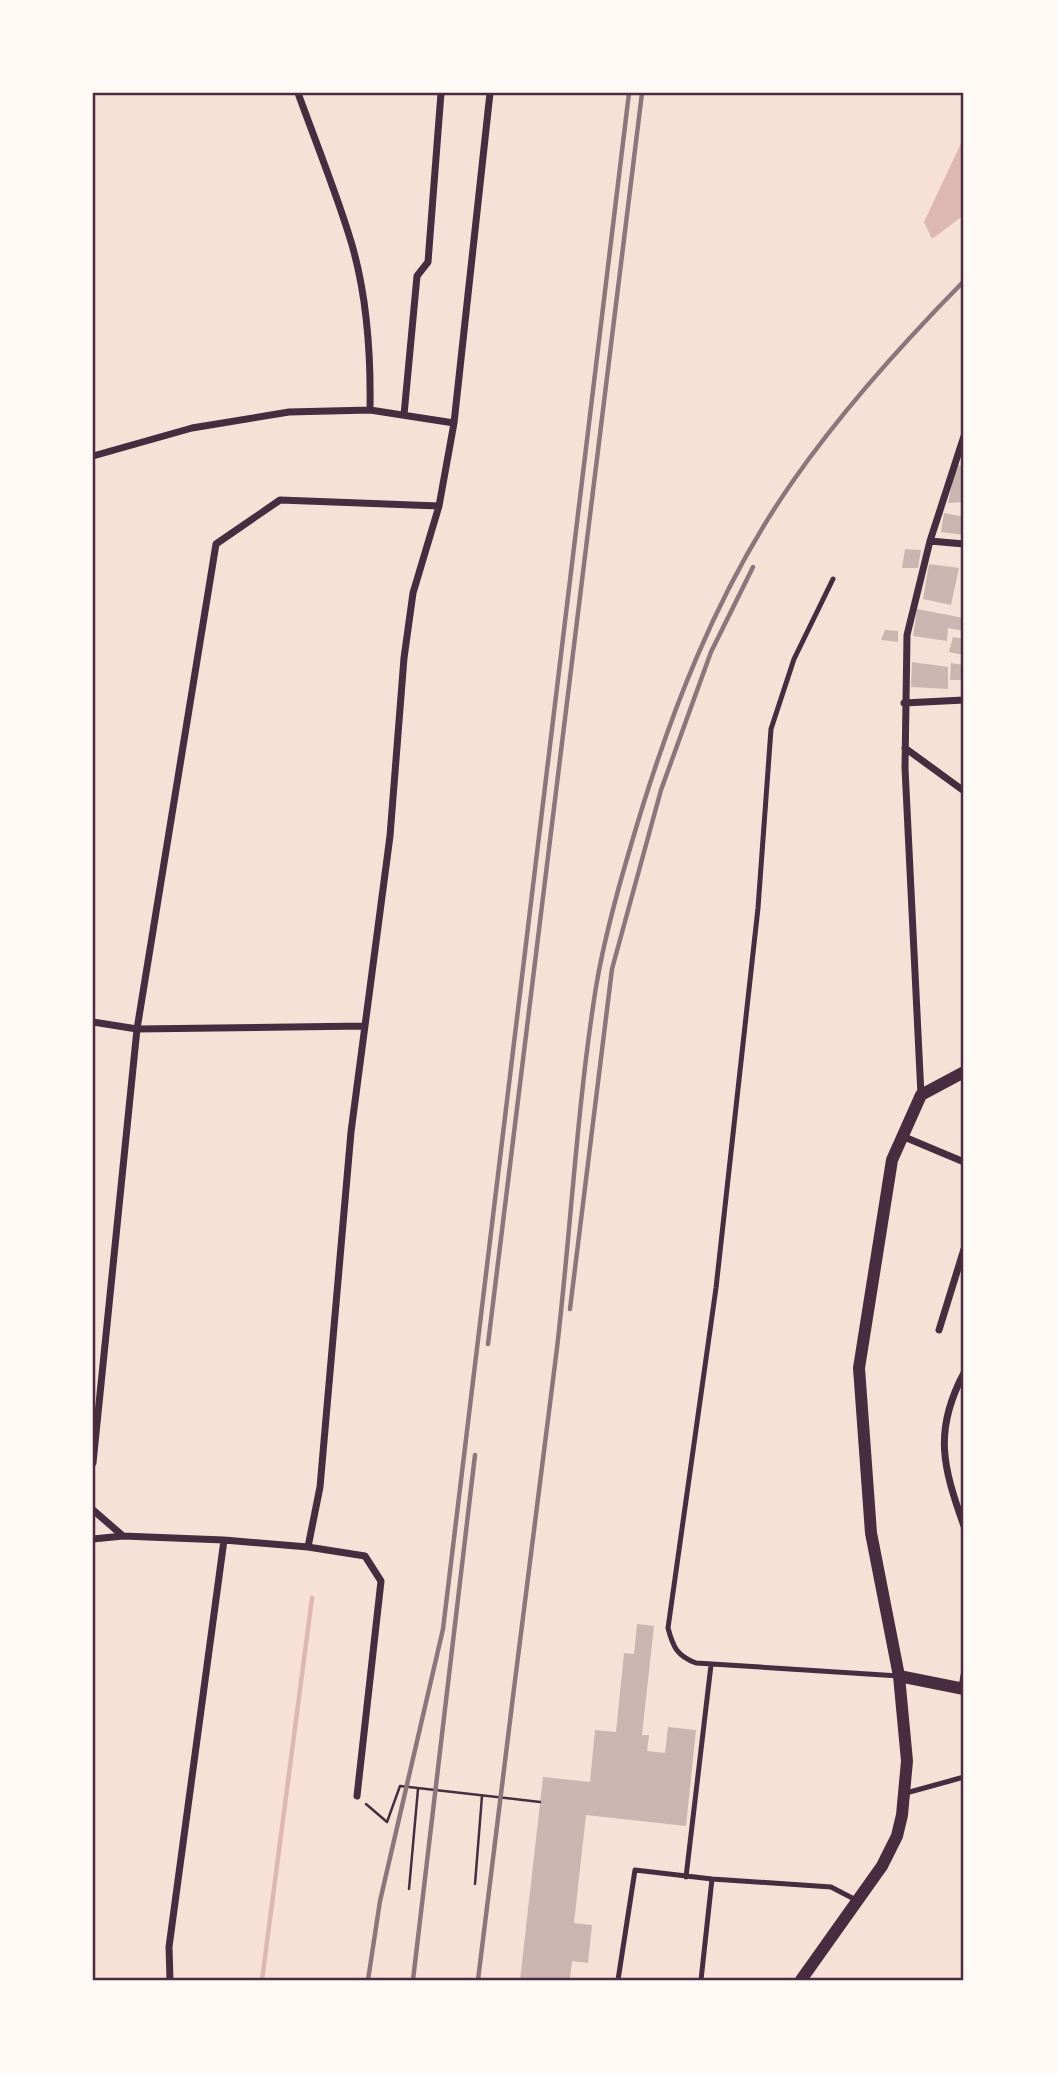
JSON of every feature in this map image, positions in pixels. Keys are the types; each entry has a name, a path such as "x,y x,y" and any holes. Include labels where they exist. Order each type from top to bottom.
{"street":[{"path":"299,93 350,236 363,295 370,374 370,410"},
{"path":"404,415 417,276 428,262 441,93"},
{"path":"308,1548 320,1487 351,1132 390,836 411,606 439,506 454,423 490,93"},
{"path":"93,456 192,428 289,412 370,410 454,423"},
{"path":"801,1980 859,1902 882,1866 897,1836 906,1793 907,1761 899,1676 871,1533 859,1368 892,1160 921,1096 905,748 906,635 930,541 964,436"},
{"path":"93,1463 137,1029 216,544 280,500 439,506"},
{"path":"930,541 964,544"},
{"path":"904,703 964,700"},
{"path":"905,748 964,792"},
{"path":"93,1022 137,1029 364,1026"},
{"path":"921,1096 964,1072"},
{"path":"902,1136 964,1162"},
{"path":"939,1330 964,1249"},
{"path":"964,1373 944,1423 943,1448 950,1489 964,1526"},
{"path":"93,1510 123,1536"},
{"path":"93,1539 123,1536 224,1541 365,1556 381,1581 357,1796"},
{"path":"170,1980 169,1947 224,1541"},
{"path":"899,1676 963,1684"}],"lane":[{"path":"833,579 794,659 771,729 758,908 719,1261 668,1628 673,1647 682,1658 711,1665 899,1676"},
{"path":"686,1877 711,1665"},
{"path":"906,1793 964,1777"},
{"path":"618,1980 635,1870 686,1877 831,1887 859,1902"},
{"path":"701,1980 712,1879"}],"path":[{"path":"357,1796 387,1822 400,1786 540,1802"},
{"path":"409,1889 418,1789"},
{"path":"475,1884 482,1796"}],"shaded area":[{"path":"964,137 964,215 932,239 924,222"}],"building":[{"path":"956,465 964,466 964,502 948,503"},
{"path":"944,513 964,517 964,535 941,532"},
{"path":"905,549 921,550 918,568 902,568"},
{"path":"929,564 959,568 951,605 923,599"},
{"path":"917,609 964,618 964,631 948,628 947,641 913,636"},
{"path":"885,630 898,631 898,642 881,640"},
{"path":"953,637 964,639 964,655 949,652"},
{"path":"912,662 948,667 948,689 911,687"},
{"path":"951,663 964,665 964,680 950,680"},
{"path":"637,1624 654,1626 642,1735 649,1735 647,1751 665,1753 668,1727 696,1730 686,1826 586,1815 574,1923 592,1925 588,1963 572,1961 570,1979 520,1980 543,1777 590,1782 595,1730 616,1732 624,1653 634,1654"}],"waterway":[{"path":"262,1980 312,1598"}],"railway":[{"path":"368,1980 380,1901 443,1629 629,93"},
{"path":"488,1344 642,93"},
{"path":"478,1980 557,1348 589,1032 603,951 621,880 645,797 678,703 740,566 765,523 832,428 896,353 964,281"},
{"path":"570,1309 612,969 661,790 711,652 753,567"},
{"path":"413,1980 475,1455"}]}
